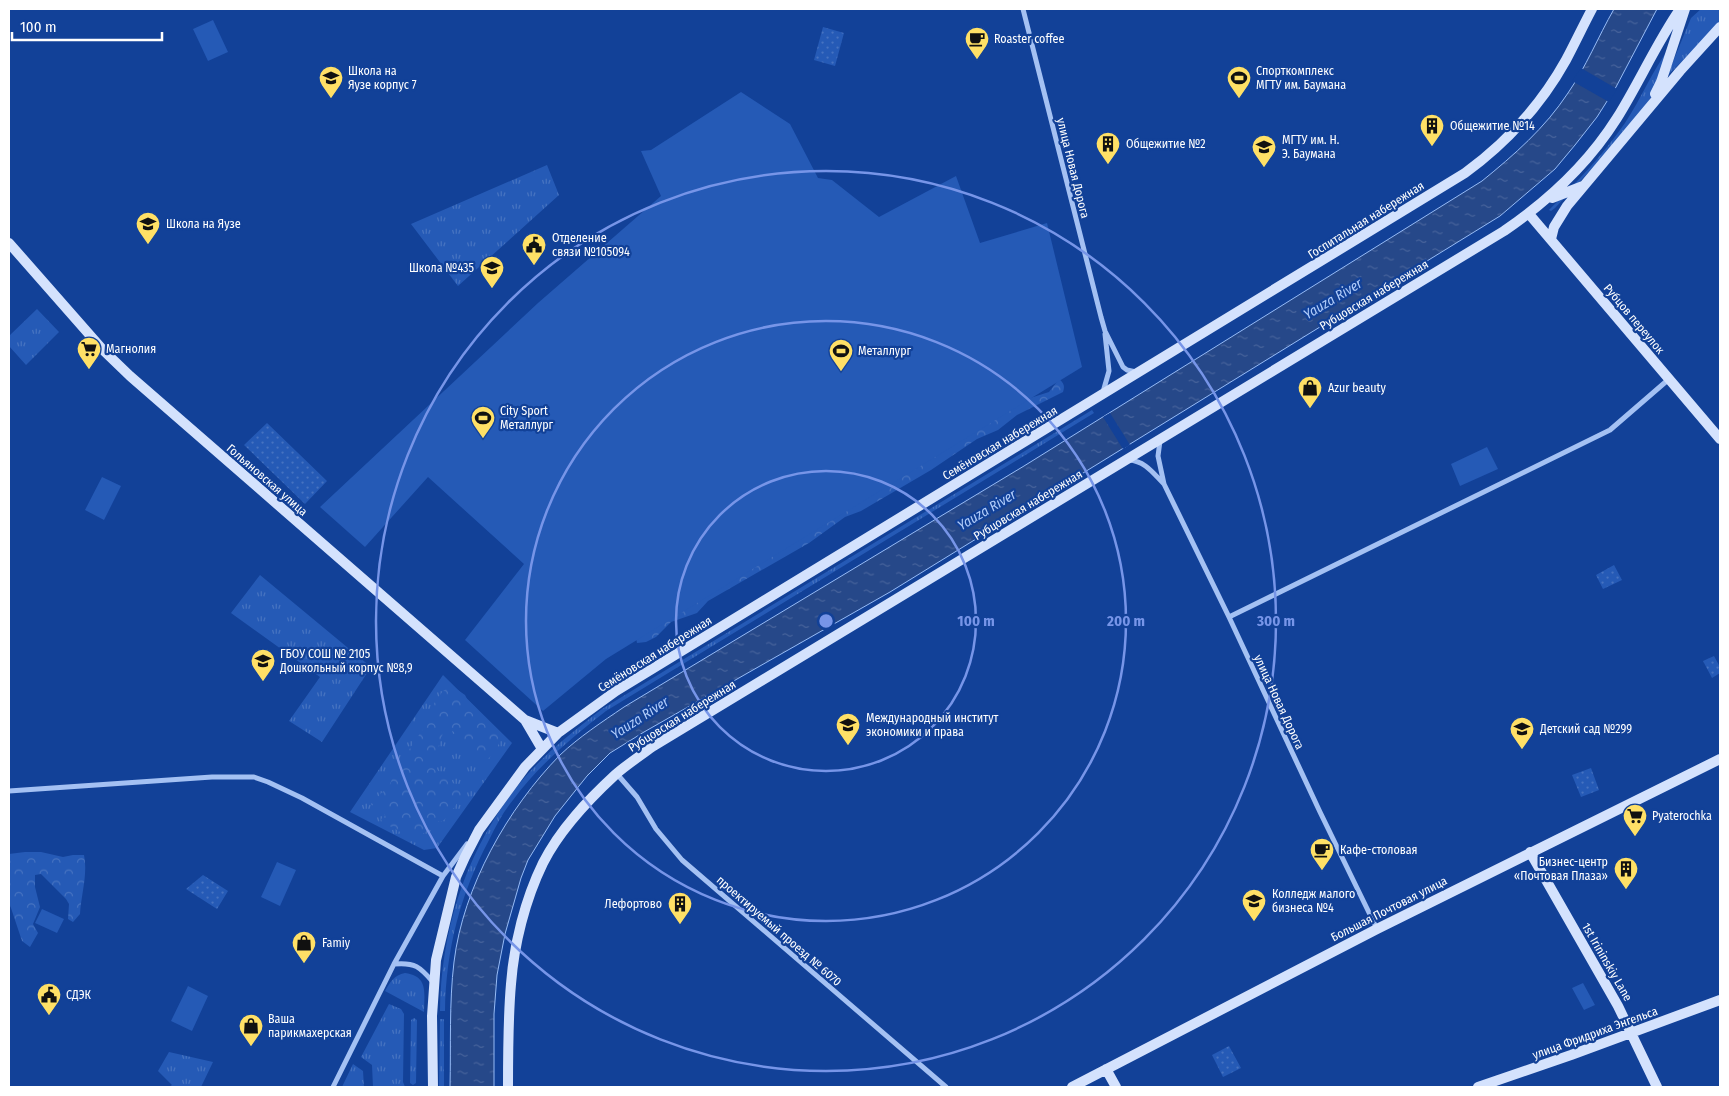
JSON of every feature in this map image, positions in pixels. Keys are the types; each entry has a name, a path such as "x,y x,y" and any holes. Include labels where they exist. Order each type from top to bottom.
{"main road":[{"name":"Госпитальная набережная","path":"1100,397 1441,189 1490,155 1524,121 1553,81 1592,9"},
{"name":"Рубцовская набережная","path":"508,1087 511,983 516,948 527,904 543,863 563,832 583,806 617,773 652,747 1504,231 1529,214 1574,172 1616,120 1680,9"},
{"path":"1644,114 1661,82 1685,9"},
{"path":"1551,239 1554,227 1567,206 1680,71 1720,27"},
{"path":"1544,202 1584,186"},
{"name":"Рубцов переулок","path":"1529,214 1720,439"},
{"name":"Гольяновская улица","path":"9,243 103,350 130,376 525,720 542,749"},
{"name":"Семёновская набережная","path":"433,1087 432,1034 434,982 440,939 456,877 479,830 508,788 542,749 558,733 616,691 1100,397"},
{"name":"Гольяновская улица","path":"525,720 558,733"},
{"name":"Большая Почтовая улица","path":"1072,1087 1377,928 1720,759"},
{"name":"1st Irininskiy Lane","path":"1530,852 1618,1006 1657,1087"},
{"name":"улица Фридриха Энгельса","path":"1478,1087 1720,1000"},
{"path":"1106,1069 1116,1087"}],"street":[{"name":"улица Новая Дорога","path":"1022,9 1105,331 1109,371 1107,382 1100,397"},
{"name":"улица Новая Дорога","path":"1105,331 1123,367 1131,372 1142,372"},
{"path":"1229,617 1610,430 1668,380"},
{"name":"улица Новая Дорога","path":"1160,439 1158,456 1164,484 1377,928"},
{"name":"улица Новая Дорога","path":"1127,460 1135,460 1146,465 1164,484"},
{"name":"проектируемый проезд № 6070","path":"617,773 637,797 656,829 682,860 946,1087"},
{"path":"9,791 212,777 254,777 302,798 442,876"},
{"path":"333,1087 394,964 442,876 479,830"},
{"path":"394,964 408,963 422,968 434,982"}],"green space":[{"path":"1701,9 1720,9 1720,24 1667,76 1691,18"},
{"path":"213,20 228,52 208,61 193,29"},
{"path":"823,27 844,33 835,66 814,60"},
{"path":"1670,47 1658,84 1641,116 1555,208 1551,211 1549,210 1617,135"},
{"path":"741,92 790,124 818,178 832,180 879,217 956,176 980,243 1047,223 1082,367 606,659 543,711 465,640 524,564 428,477 365,547 320,507 538,303 661,196 641,151 651,150"},
{"path":"547,165 559,195 458,286 411,224"},
{"path":"37,309 59,332 26,365 9,346 9,336"},
{"path":"1059,379 1064,385 1063,392 1017,415 998,430 977,439 931,470 861,511 845,517 809,543 708,601 697,613 671,622 656,637 646,642 637,643 635,632 1027,399 1049,392"},
{"path":"1092,410 1094,413 606,711 556,752 533,775 503,814 470,881 452,944 448,966 445,1011 440,1011 446,948 462,886 474,857 488,829 505,802 534,767 552,750 602,709"},
{"path":"267,423 327,481 305,504 244,445"},
{"path":"1487,447 1498,469 1460,486 1451,464"},
{"path":"102,477 121,486 104,520 85,510"},
{"path":"1614,565 1622,580 1603,589 1596,575"},
{"path":"260,575 371,667 322,742 289,721 320,677 231,613"},
{"path":"1714,656 1720,667 1720,673 1712,678 1703,661"},
{"path":"443,675 512,743 437,848 424,850 350,812"},
{"path":"452,686 465,695 501,734 501,738 490,757 483,763 474,759 454,732 449,729 444,730 436,754 436,769 464,792 446,818 442,821 436,821 417,838 411,830 406,829 402,833 383,824 381,819 385,816 383,810 378,806 370,805 390,784 396,769 423,729 436,700 443,691"},
{"path":"1591,768 1599,790 1581,797 1572,775"},
{"path":"41,852 63,857 84,855 85,862 80,914 73,922 68,919 69,904 66,899 41,874 35,875 35,887 40,907 33,924 38,933 30,947 22,941 9,902 9,854"},
{"path":"277,862 296,870 280,906 261,897"},
{"path":"203,875 228,891 217,909 186,889"},
{"path":"42,909 64,919 57,933 35,923"},
{"path":"405,973 413,975 422,982 424,1012 385,991 395,977"},
{"path":"1583,983 1595,1005 1584,1010 1572,988"},
{"path":"188,986 208,996 192,1031 171,1021"},
{"path":"389,1004 401,1009 404,1014 403,1082 405,1087 373,1087 372,1065 361,1057"},
{"path":"414,1018 417,1020 416,1083 413,1085 410,1083 411,1020"},
{"path":"440,1019 444,1019 444,1087 439,1087"},
{"path":"1229,1046 1241,1068 1223,1077 1212,1055"},
{"path":"169,1052 213,1062 201,1087 169,1087 172,1085 158,1071"},
{"path":"353,1064 363,1071 364,1087 342,1087"}],"water":[{"name":"Yauza River","path":"1614,9 1657,9 1616,87 1597,117 1555,169 1500,216 890,592 610,753 587,776 555,816 528,860 521,878 505,934 497,975 494,1014 494,1087 450,1087 452,977 459,934 467,905 491,850 506,824 541,776 560,755 624,707 1024,466 1482,181 1528,140 1559,106 1581,73"}],"pier":[{"path":"1581,68 1617,89 1609,102 1572,81"},
{"path":"1110,413 1130,445 1123,449 1103,417"}],"place":[{"name":"Roaster coffee","path":"977,60"},
{"name":"Школа на Яузе корпус 7","path":"331,99"},
{"name":"Спорткомплекс МГТУ им. Баумана","path":"1239,99"},
{"name":"Общежитие №14","path":"1432,147"},
{"name":"Общежитие №2","path":"1108,165"},
{"name":"МГТУ им. Н. Э. Баумана","path":"1264,168"},
{"name":"Школа на Яузе","path":"148,245"},
{"name":"Отделение связи №105094","path":"534,266"},
{"name":"Школа №435","path":"492,289"},
{"name":"Магнолия","path":"89,370"},
{"name":"Металлург","path":"841,372"},
{"name":"Azur beauty","path":"1310,409"},
{"name":"City Sport Металлург","path":"483,439"},
{"name":"ГБОУ СОШ № 2105 Дошкольный корпус №8,9","path":"263,682"},
{"name":"Международный институт экономики и права","path":"848,746"},
{"name":"Детский сад №299","path":"1522,750"},
{"name":"Pyaterochka","path":"1635,837"},
{"name":"Кафе-столовая","path":"1322,871"},
{"name":"Бизнес-центр «Почтовая Плаза»","path":"1626,890"},
{"name":"Колледж малого бизнеса №4","path":"1254,922"},
{"name":"Лефортово","path":"680,925"},
{"name":"Famiy","path":"304,964"},
{"name":"СДЭК","path":"49,1016"},
{"name":"Ваша парикмахерская","path":"251,1047"}]}
